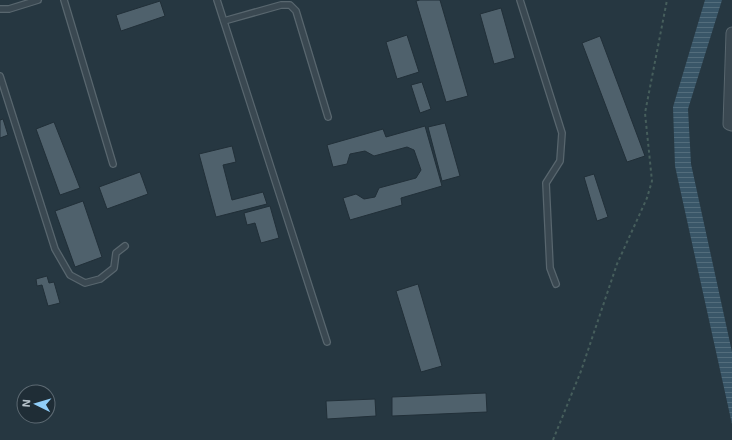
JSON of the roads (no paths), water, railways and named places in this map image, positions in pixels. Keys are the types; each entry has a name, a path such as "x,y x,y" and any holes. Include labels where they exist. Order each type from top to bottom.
{"street":[{"path":"732,33 729,124 732,125"}],"lane":[{"path":"0,9 9,9 38,0"},
{"path":"64,0 113,164"},
{"path":"217,0 326,342"},
{"path":"520,0 562,133 560,161 546,183 550,268 556,284"},
{"path":"224,21 281,5 290,5 296,11 328,117"},
{"path":"0,76 55,249 70,275 85,283 100,279 114,268 116,253 124,246"}],"water":[{"path":"705,0 722,0 688,109 691,164 732,352 732,424 675,166 673,107"}]}
